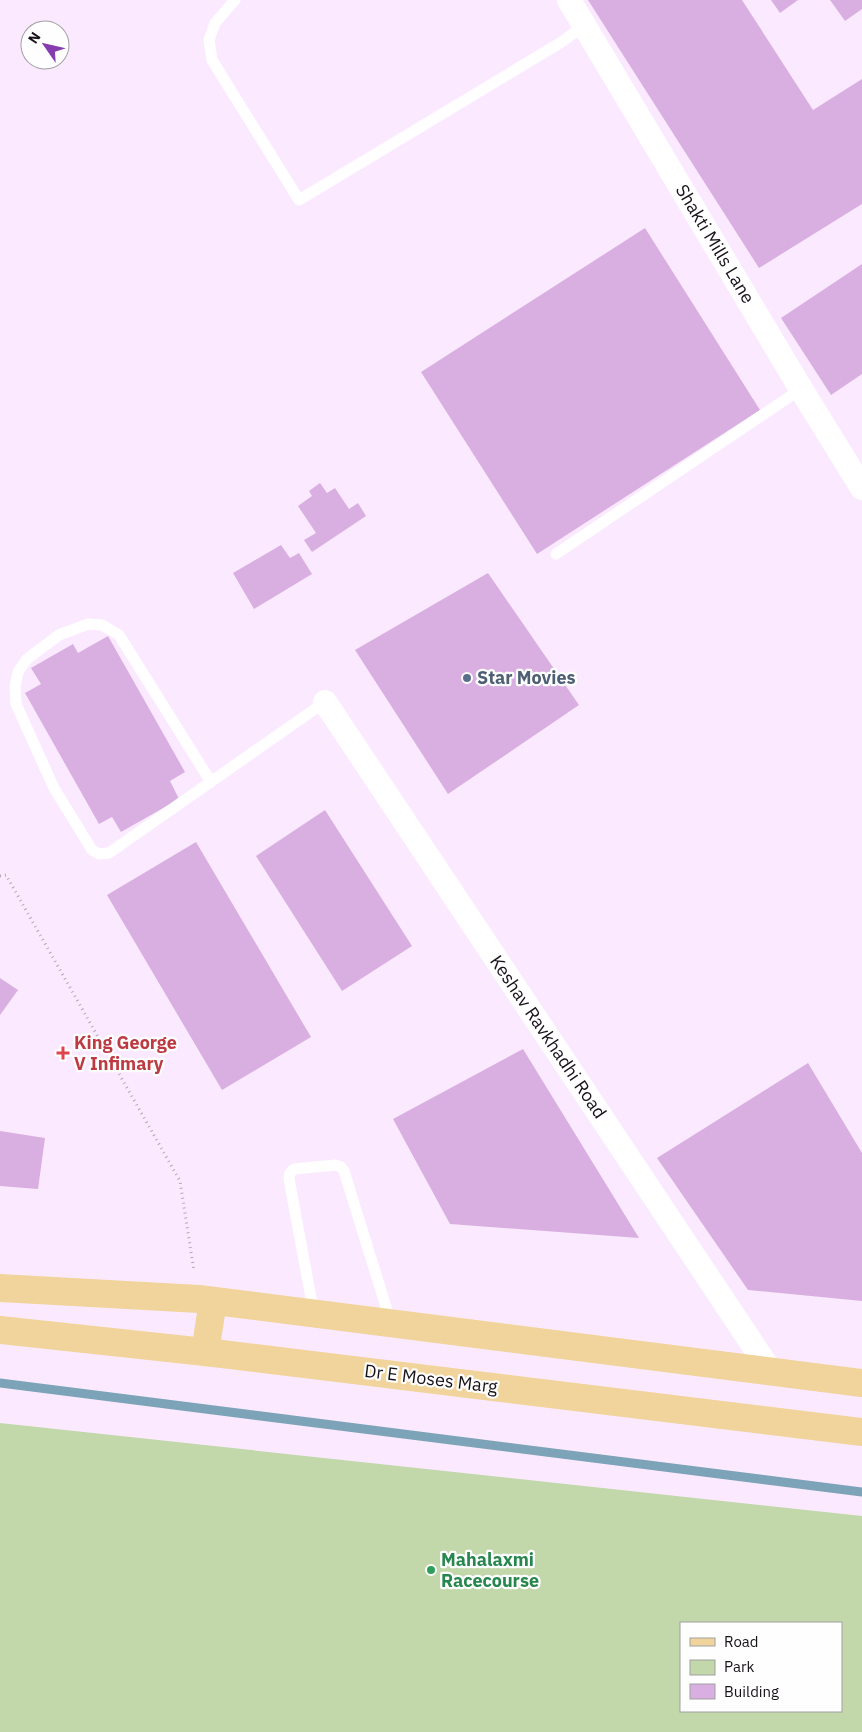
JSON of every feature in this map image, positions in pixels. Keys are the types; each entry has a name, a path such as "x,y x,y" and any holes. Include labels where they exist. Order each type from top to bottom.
{"main road":[{"path":"0,1288 206,1300 862,1383"},
{"path":"205,1352 206,1300"},
{"name":"Dr E Moses Marg","path":"0,1330 205,1352 862,1432"}],"street":[{"name":"Shakti Mills Lane","path":"569,0 862,488"},
{"name":"Keshav Ravkhadhi Road","path":"325,702 771,1372"}],"lane":[{"path":"235,0 215,23 209,40 212,60 299,200 560,43 585,25"},
{"path":"556,554 801,389"},
{"path":"211,782 119,635 102,626 88,624 59,635 27,659 18,672 15,687 16,704 54,788 92,850 99,854 109,853 211,782 325,702"},
{"path":"314,1314 289,1179 290,1173 294,1169 336,1165 344,1171 391,1323"}],"path":[{"path":"0,876 6,875 180,1181 206,1300"}],"green space":[{"name":"Mahalaxmi Racecourse","path":"0,1423 862,1516 862,1732 0,1732"}],"building":[{"path":"588,0 742,0 813,110 862,79 862,204 759,268"},
{"path":"771,0 798,0 780,13"},
{"path":"830,0 862,0 862,9 845,21"},
{"path":"645,228 760,410 537,554 421,372"},
{"path":"862,264 862,374 831,395 781,318"},
{"path":"320,483 327,493 335,488 349,509 358,503 366,516 312,552 304,540 316,533 298,506 312,496 309,491"},
{"path":"281,545 290,558 299,553 312,574 254,609 233,573"},
{"name":"Star Movies","path":"488,573 579,705 448,794 355,650"},
{"path":"108,636 185,772 170,781 179,799 121,832 112,817 99,824 25,693 41,684 31,668 73,644 78,653"},
{"path":"325,810 412,946 342,991 256,856"},
{"path":"196,842 311,1037 222,1090 107,895"},
{"path":"0,978 18,990 0,1015"},
{"path":"523,1049 639,1238 450,1224 393,1119"},
{"path":"808,1063 862,1153 862,1301 748,1290 657,1158"},
{"path":"0,1131 45,1138 38,1189 0,1186"}],"waterway":[{"path":"0,1383 862,1492"}],"place":[{"name":"Star Movies","path":"467,678"},
{"name":"King George V Infimary","path":"63,1053"},
{"name":"Mahalaxmi Racecourse","path":"431,1570"}]}
